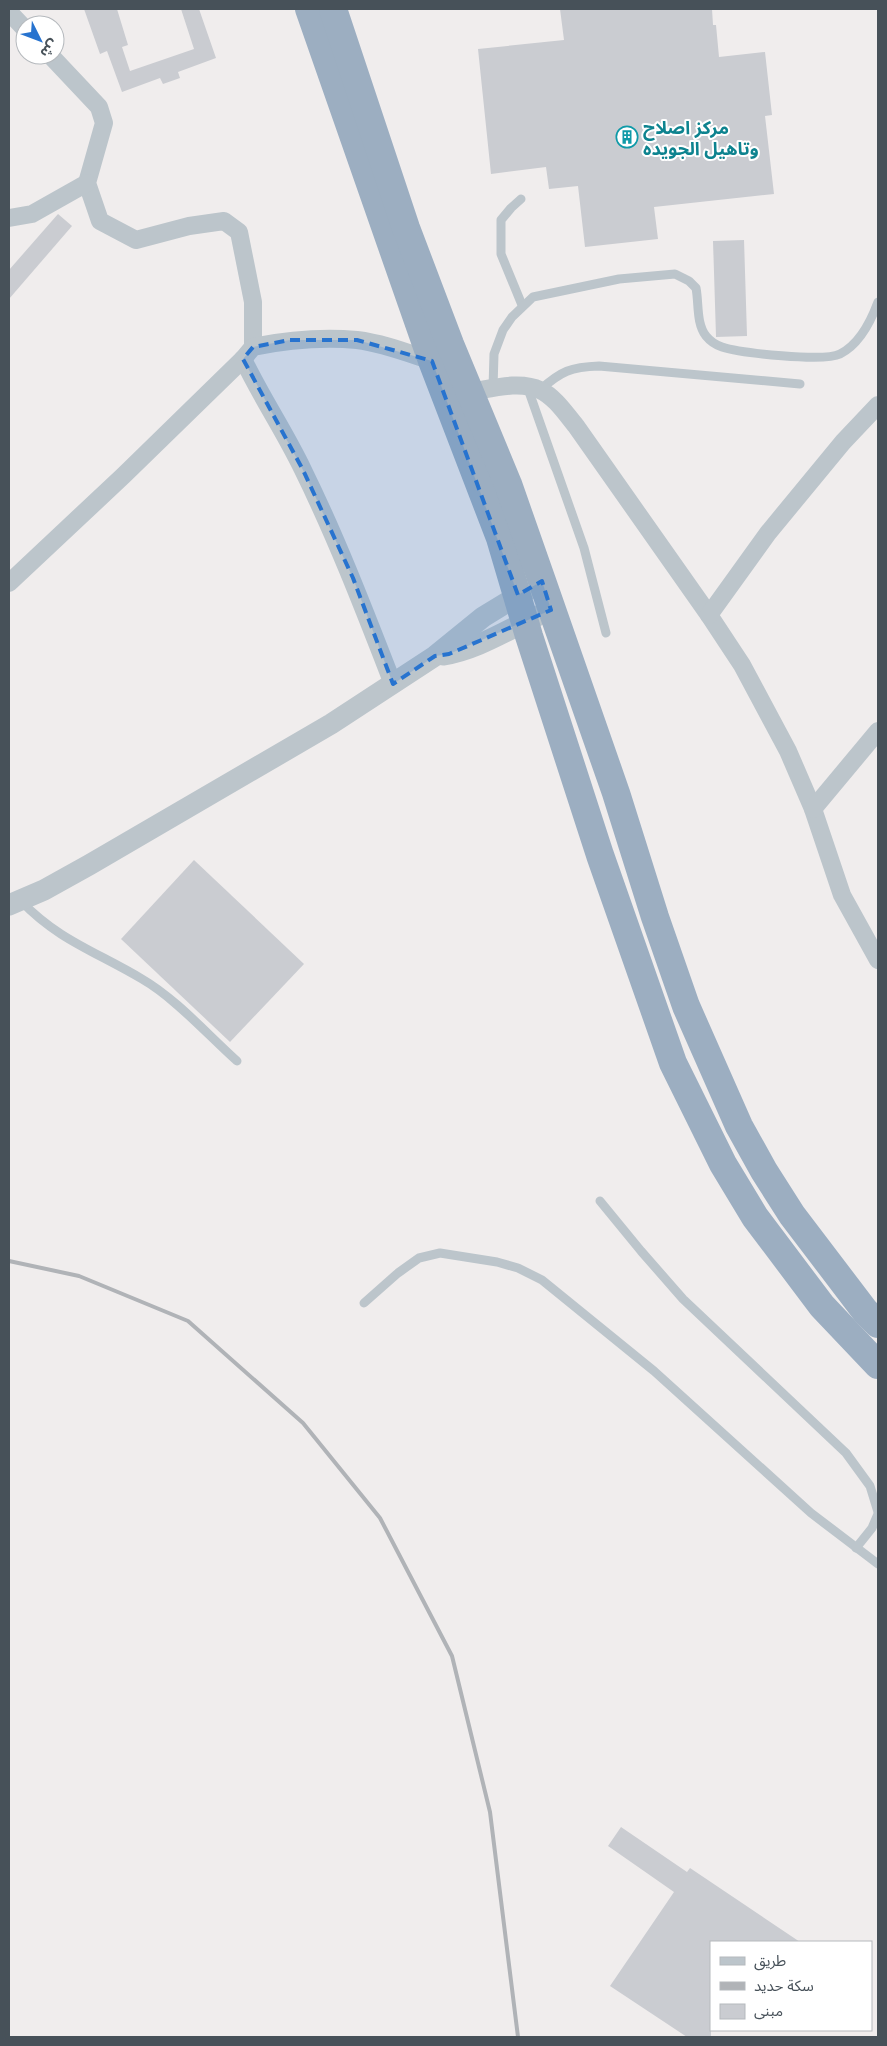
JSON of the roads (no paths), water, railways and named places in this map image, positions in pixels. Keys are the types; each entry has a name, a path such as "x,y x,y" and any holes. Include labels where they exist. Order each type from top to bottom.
{"highway":[{"path":"309,9 432,361 500,538 600,855 673,1064 723,1164 755,1217 822,1306 878,1365"},
{"path":"333,9 406,228 481,390 508,484 616,793 655,917 686,1006 739,1126 764,1171 792,1215 865,1311 878,1324"}],"street":[{"path":"59,65 99,107 104,123 87,183 100,221 136,240 188,226 224,220 239,232 254,302 248,353 258,390 303,470 352,578 393,684"},
{"path":"9,218 32,214 87,183"},
{"path":"9,584 123,476 248,353 290,340 357,340 432,361"},
{"path":"481,390 534,388 553,400 576,426 709,615 742,666 788,751 813,809 842,895 878,960"},
{"path":"709,615 768,533 843,442 878,405"},
{"path":"15,903 44,890 169,820 331,724 435,656 483,617 542,581"},
{"path":"435,656 457,652 551,610"},
{"path":"813,809 875,741"}],"lane":[{"path":"521,199 501,220 501,254 522,305"},
{"path":"481,390 504,330 522,305 533,297 619,279 675,274 696,288 699,321 703,331 721,347 743,351 824,358 840,354 855,342 870,324 878,302"},
{"path":"606,633 584,548 534,388 576,366 599,366 800,384"},
{"path":"15,903 60,935 143,979 165,995 237,1061"},
{"path":"600,1201 684,1299 846,1453 870,1486 878,1513 872,1528 856,1548"},
{"path":"364,1303 398,1273 419,1258 440,1253 497,1262 518,1268 542,1280 654,1371 811,1513 878,1564"}],"railway":[{"path":"9,1261 79,1276 188,1321 303,1423 380,1518 452,1656 490,1812 518,2037"}],"place":[{"name":"مركز اصلاح وتاهيل الجويده","path":"627,137"}]}
